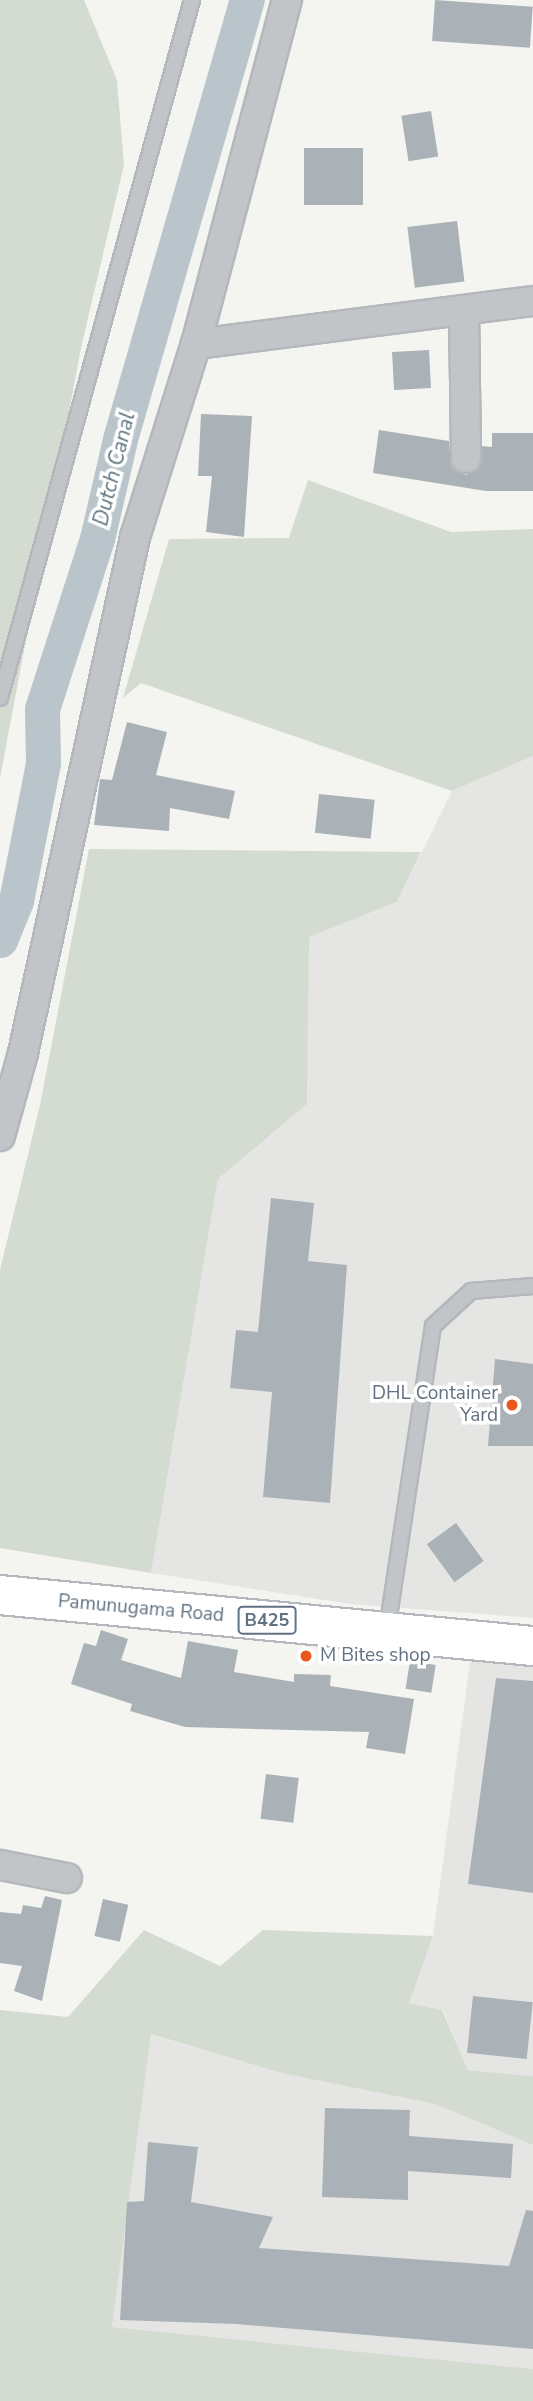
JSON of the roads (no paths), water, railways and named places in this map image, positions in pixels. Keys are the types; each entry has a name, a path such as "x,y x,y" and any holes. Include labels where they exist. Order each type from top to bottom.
{"main road":[{"name":"Pamunugama Road","path":"0,1595 533,1646"}],"street":[{"path":"0,1136 23,1053 135,537 196,344 287,0"},
{"path":"196,344 533,301"},
{"path":"464,311 466,458"},
{"path":"0,1865 67,1878"}],"lane":[{"path":"0,698 192,0"},
{"path":"386,1632 433,1325 471,1291 533,1286"}],"waterway":[{"name":"Dutch Canal","path":"0,940 16,901 43,763 42,709 97,539 120,439 247,0"}],"place":[{"name":"DHL Container Yard","path":"512,1405"},
{"name":"M Bites shop","path":"306,1656"}]}
